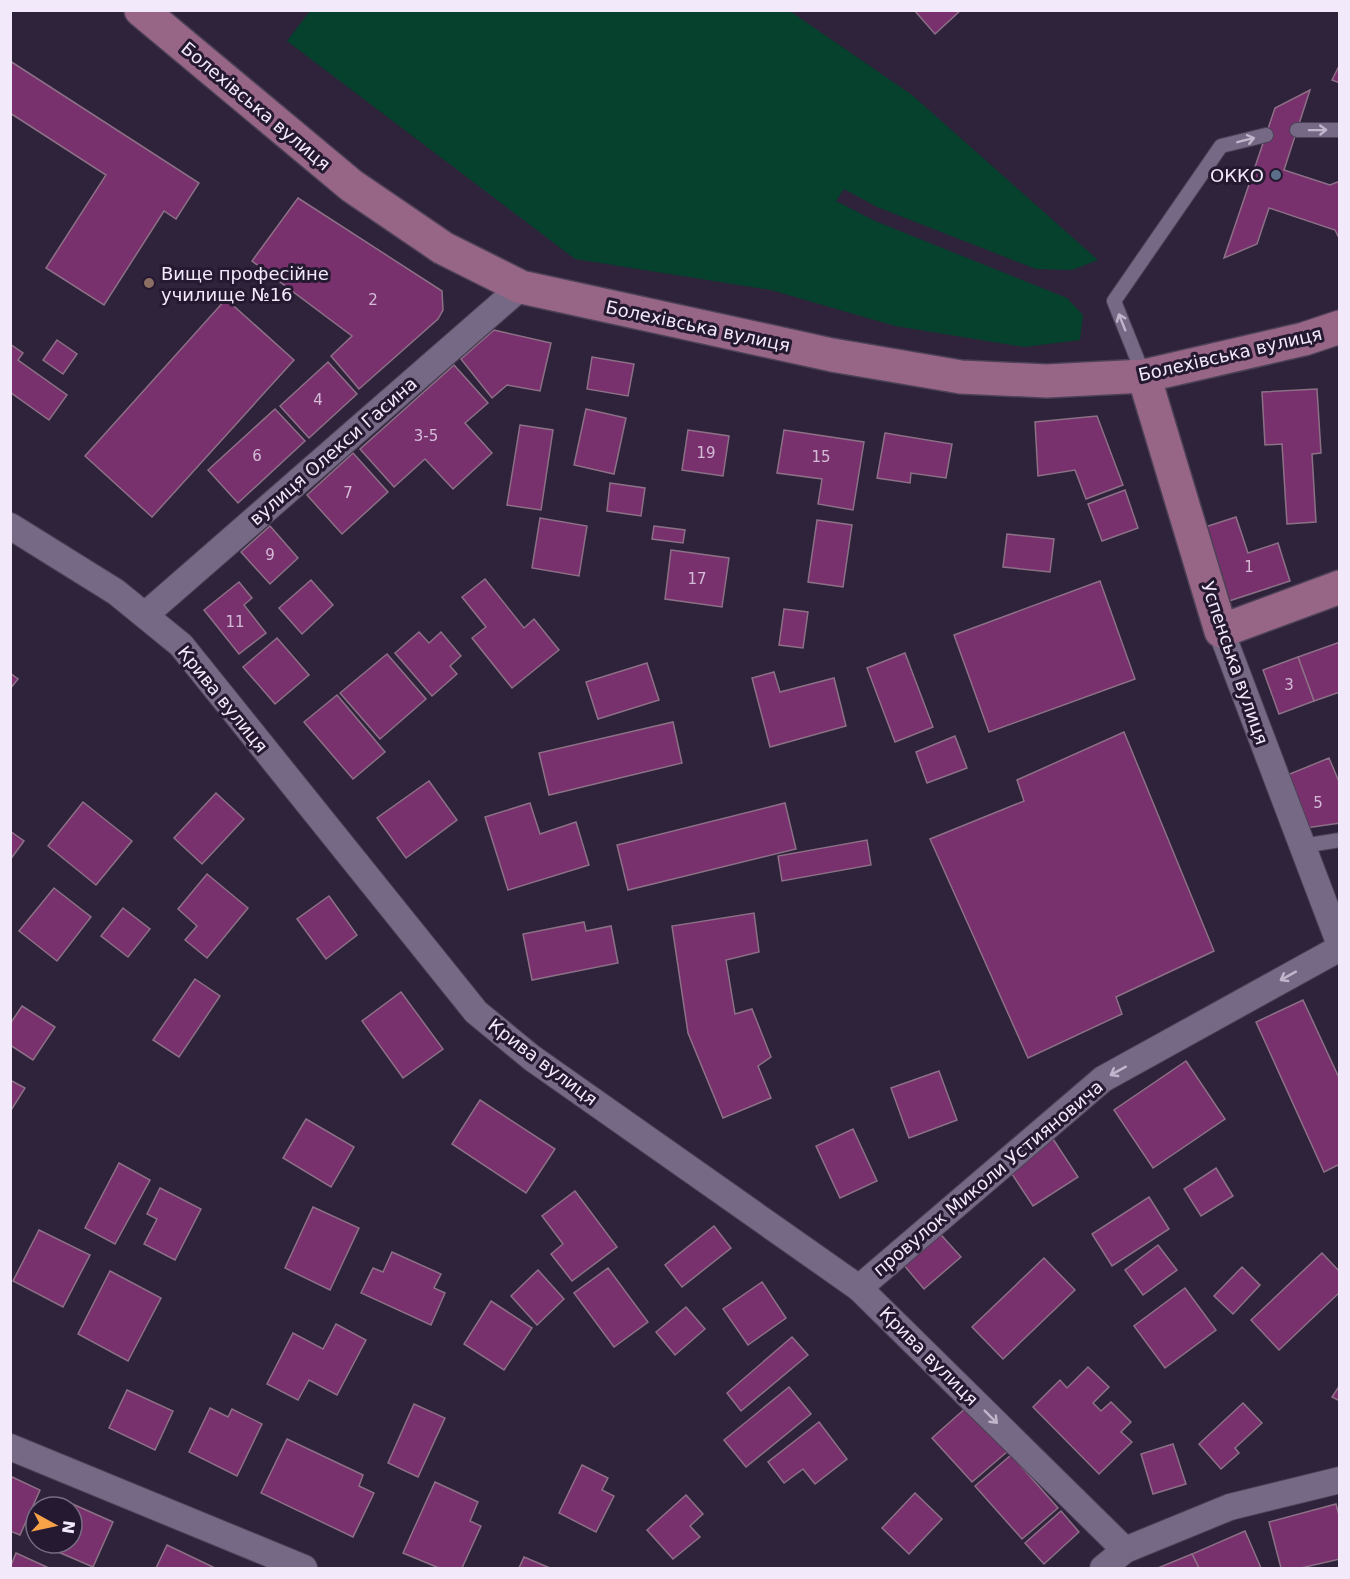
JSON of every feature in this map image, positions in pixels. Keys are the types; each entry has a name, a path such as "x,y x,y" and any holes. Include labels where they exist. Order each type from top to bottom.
{"main road":[{"name":"Болехівська вулиця","path":"141,10 352,186 443,248 521,287 832,355 961,377 1047,381 1144,376 1304,339 1340,327"},
{"name":"Успенська вулиця","path":"1144,376 1221,632"},
{"path":"1221,632 1340,587"}],"street":[{"name":"вулиця Олекси Гасина","path":"145,615 521,287"},
{"name":"Крива вулиця","path":"10,526 116,592 181,645 476,1012 532,1058 859,1288 1125,1550"},
{"name":"Успенська вулиця","path":"1221,632 1340,946"},
{"name":"провулок Миколи Устияновича","path":"859,1288 1103,1079 1340,946"},
{"path":"10,1447 304,1569"},
{"path":"1103,1569 1125,1550 1230,1508 1340,1480"}],"lane":[{"path":"1297,130 1340,130"},
{"path":"1144,376 1114,301 1221,147 1266,135"},
{"path":"1302,846 1340,840"}],"green space":[{"path":"310,11 790,11 912,95 1098,260 1072,270 1036,269 877,207 844,189 836,201 875,221 1067,298 1083,315 1080,340 1024,347 895,326 771,290 575,259 287,41"}],"building":[{"path":"914,10 961,10 935,34"},
{"path":"10,61 199,183 176,219 164,211 104,305 46,268 106,175 10,113"},
{"path":"1340,64 1340,83 1332,80"},
{"name":"ОККО","path":"1310,90 1284,170 1330,185 1340,181 1340,240 1335,230 1269,208 1257,244 1224,258 1275,108"},
{"path":"298,198 442,291 443,310 438,319 359,389 331,356 352,336 252,261"},
{"path":"226,299 294,360 152,517 85,456"},
{"path":"494,330 551,343 540,391 507,385 492,398 461,359"},
{"path":"57,340 77,354 63,374 43,360"},
{"path":"10,344 23,353 18,360 67,395 49,420 10,392"},
{"path":"592,357 634,364 628,396 587,389"},
{"path":"328,362 357,394 309,438 280,406"},
{"path":"454,365 488,403 465,423 492,453 453,489 425,459 394,487 360,449"},
{"path":"1317,389 1321,453 1312,454 1316,522 1287,524 1282,444 1265,445 1262,392"},
{"path":"275,409 305,441 238,503 208,470"},
{"path":"586,409 626,418 614,474 574,465"},
{"path":"1097,416 1123,485 1086,499 1075,470 1038,476 1035,422"},
{"path":"520,425 553,430 541,510 507,505"},
{"path":"688,430 729,436 723,476 682,470"},
{"path":"784,430 864,442 853,510 818,504 822,479 777,473"},
{"path":"885,433 952,444 946,478 911,473 910,483 877,478"},
{"path":"353,453 388,492 342,534 307,495"},
{"path":"610,483 645,488 641,516 607,511"},
{"path":"1125,490 1138,528 1102,541 1088,504"},
{"path":"1236,517 1248,553 1278,543 1290,581 1223,603 1199,529"},
{"path":"540,518 587,526 579,576 532,568"},
{"path":"817,520 852,525 843,587 808,582"},
{"path":"270,526 298,558 270,584 241,552"},
{"path":"654,526 685,530 683,543 652,539"},
{"path":"1007,534 1054,539 1050,572 1003,567"},
{"path":"671,550 729,558 722,607 665,599"},
{"path":"485,579 524,628 534,619 559,650 512,688 472,638 486,627 462,597"},
{"path":"311,580 333,605 302,634 279,608"},
{"path":"1100,581 1135,679 989,732 954,635"},
{"path":"239,582 252,598 244,605 266,633 239,654 204,610"},
{"path":"784,609 808,612 803,648 779,645"},
{"path":"419,632 429,643 441,632 461,656 450,666 457,674 432,696 395,653"},
{"path":"277,638 309,675 275,704 243,667"},
{"path":"1340,642 1340,692 1314,701 1298,657"},
{"path":"905,653 933,727 895,742 867,668"},
{"path":"387,654 426,699 380,739 340,693"},
{"path":"1298,657 1314,701 1279,714 1263,670"},
{"path":"647,663 659,700 598,719 586,682"},
{"path":"774,672 780,692 834,678 846,726 770,747 752,678"},
{"path":"10,673 18,679 10,689"},
{"path":"337,695 385,752 353,779 304,722"},
{"path":"673,722 682,763 549,795 539,753"},
{"path":"1124,732 1214,951 1116,997 1122,1014 1028,1058 930,839 1024,801 1017,780"},
{"path":"955,736 967,768 927,783 916,752"},
{"path":"1329,758 1340,784 1340,823 1306,828 1285,776"},
{"path":"429,781 457,820 406,858 377,818"},
{"path":"216,793 244,819 202,864 174,838"},
{"path":"83,802 132,841 96,885 48,846"},
{"path":"530,803 540,834 576,822 589,865 508,890 485,817"},
{"path":"785,803 796,849 628,890 617,845"},
{"path":"10,831 24,841 10,860"},
{"path":"867,840 871,865 782,881 778,856"},
{"path":"207,874 248,908 207,958 185,940 197,926 178,909"},
{"path":"54,888 91,917 57,961 19,931"},
{"path":"329,896 357,935 326,959 297,919"},
{"path":"123,908 150,929 128,957 101,936"},
{"path":"754,913 759,952 726,960 735,1014 752,1009 771,1057 758,1066 771,1098 723,1118 688,1033 672,926"},
{"path":"584,922 586,931 611,926 618,963 532,980 523,934"},
{"path":"195,979 220,996 179,1057 153,1040"},
{"path":"401,992 443,1049 403,1078 362,1021"},
{"path":"1303,1000 1340,1080 1340,1164 1324,1172 1256,1022"},
{"path":"22,1006 55,1027 33,1060 10,1045 10,1024"},
{"path":"1186,1061 1225,1119 1153,1168 1114,1110"},
{"path":"939,1071 957,1120 909,1138 891,1088"},
{"path":"10,1080 25,1088 10,1112"},
{"path":"480,1100 555,1149 526,1193 452,1144"},
{"path":"306,1119 354,1147 331,1187 283,1158"},
{"path":"853,1129 877,1181 840,1198 816,1146"},
{"path":"1053,1139 1078,1177 1033,1206 1008,1168"},
{"path":"119,1163 150,1180 115,1244 85,1228"},
{"path":"1216,1168 1233,1196 1201,1216 1184,1189"},
{"path":"160,1188 201,1209 175,1260 144,1244 157,1219 147,1214"},
{"path":"575,1191 617,1247 572,1281 551,1254 563,1244 542,1216"},
{"path":"1149,1197 1169,1229 1112,1266 1092,1234"},
{"path":"313,1207 359,1228 330,1290 285,1268"},
{"path":"714,1226 731,1248 682,1287 665,1265"},
{"path":"934,1227 961,1257 924,1289 898,1258"},
{"path":"39,1230 90,1255 63,1307 13,1281"},
{"path":"1158,1245 1177,1270 1143,1295 1125,1270"},
{"path":"392,1252 441,1274 434,1288 445,1293 431,1325 361,1293 373,1268 383,1272"},
{"path":"1322,1253 1340,1272 1340,1292 1279,1350 1251,1320"},
{"path":"1044,1258 1075,1290 1003,1359 972,1327"},
{"path":"1242,1267 1260,1285 1233,1314 1214,1296"},
{"path":"608,1268 648,1322 614,1347 574,1293"},
{"path":"538,1270 564,1299 537,1325 511,1296"},
{"path":"110,1271 161,1298 128,1361 78,1334"},
{"path":"762,1282 786,1318 748,1345 723,1309"},
{"path":"1185,1288 1216,1330 1165,1368 1134,1326"},
{"path":"491,1301 532,1328 504,1370 464,1344"},
{"path":"686,1307 705,1329 675,1355 656,1332"},
{"path":"336,1324 366,1340 337,1395 309,1380 298,1400 267,1384 293,1333 323,1349"},
{"path":"792,1337 808,1355 741,1411 727,1393"},
{"path":"1088,1367 1109,1387 1093,1403 1101,1411 1111,1402 1131,1422 1121,1432 1132,1442 1099,1474 1033,1407 1060,1380 1067,1388"},
{"path":"1340,1385 1340,1401 1332,1397"},
{"path":"789,1387 811,1414 746,1467 724,1440"},
{"path":"127,1390 173,1411 155,1450 109,1428"},
{"path":"1243,1403 1262,1423 1235,1448 1239,1453 1221,1469 1199,1444"},
{"path":"414,1404 445,1418 418,1477 388,1463"},
{"path":"968,1406 1008,1451 972,1482 932,1438"},
{"path":"210,1408 228,1417 232,1409 262,1424 237,1476 189,1452"},
{"path":"819,1422 847,1459 815,1484 803,1469 784,1483 768,1462"},
{"path":"287,1439 363,1475 359,1486 374,1493 353,1537 261,1493"},
{"path":"1173,1444 1186,1484 1153,1494 1141,1454"},
{"path":"1011,1455 1058,1508 1022,1539 975,1486"},
{"path":"582,1465 608,1478 602,1490 614,1496 596,1532 559,1513"},
{"path":"10,1476 40,1490 38,1495 24,1495 24,1526 20,1535 10,1531"},
{"path":"435,1482 478,1502 470,1521 481,1526 462,1568 439,1568 403,1553"},
{"path":"915,1493 942,1519 909,1554 882,1528"},
{"path":"686,1495 703,1514 690,1526 700,1537 673,1559 647,1530"},
{"path":"1336,1504 1340,1519 1340,1559 1301,1568 1281,1568 1269,1522"},
{"path":"84,1509 113,1522 93,1567 65,1555 84,1555"},
{"path":"1061,1511 1079,1532 1044,1564 1025,1543"},
{"path":"1245,1531 1261,1568 1199,1568 1192,1554"},
{"path":"167,1545 213,1567 156,1568"},
{"path":"16,1553 49,1568 10,1568"},
{"path":"1192,1554 1199,1568 1158,1568"},
{"path":"524,1557 550,1568 519,1568"}],"place":[{"name":"ОККО","path":"1276,175"},
{"name":"Вище професійне училище №16","path":"149,283"}]}
